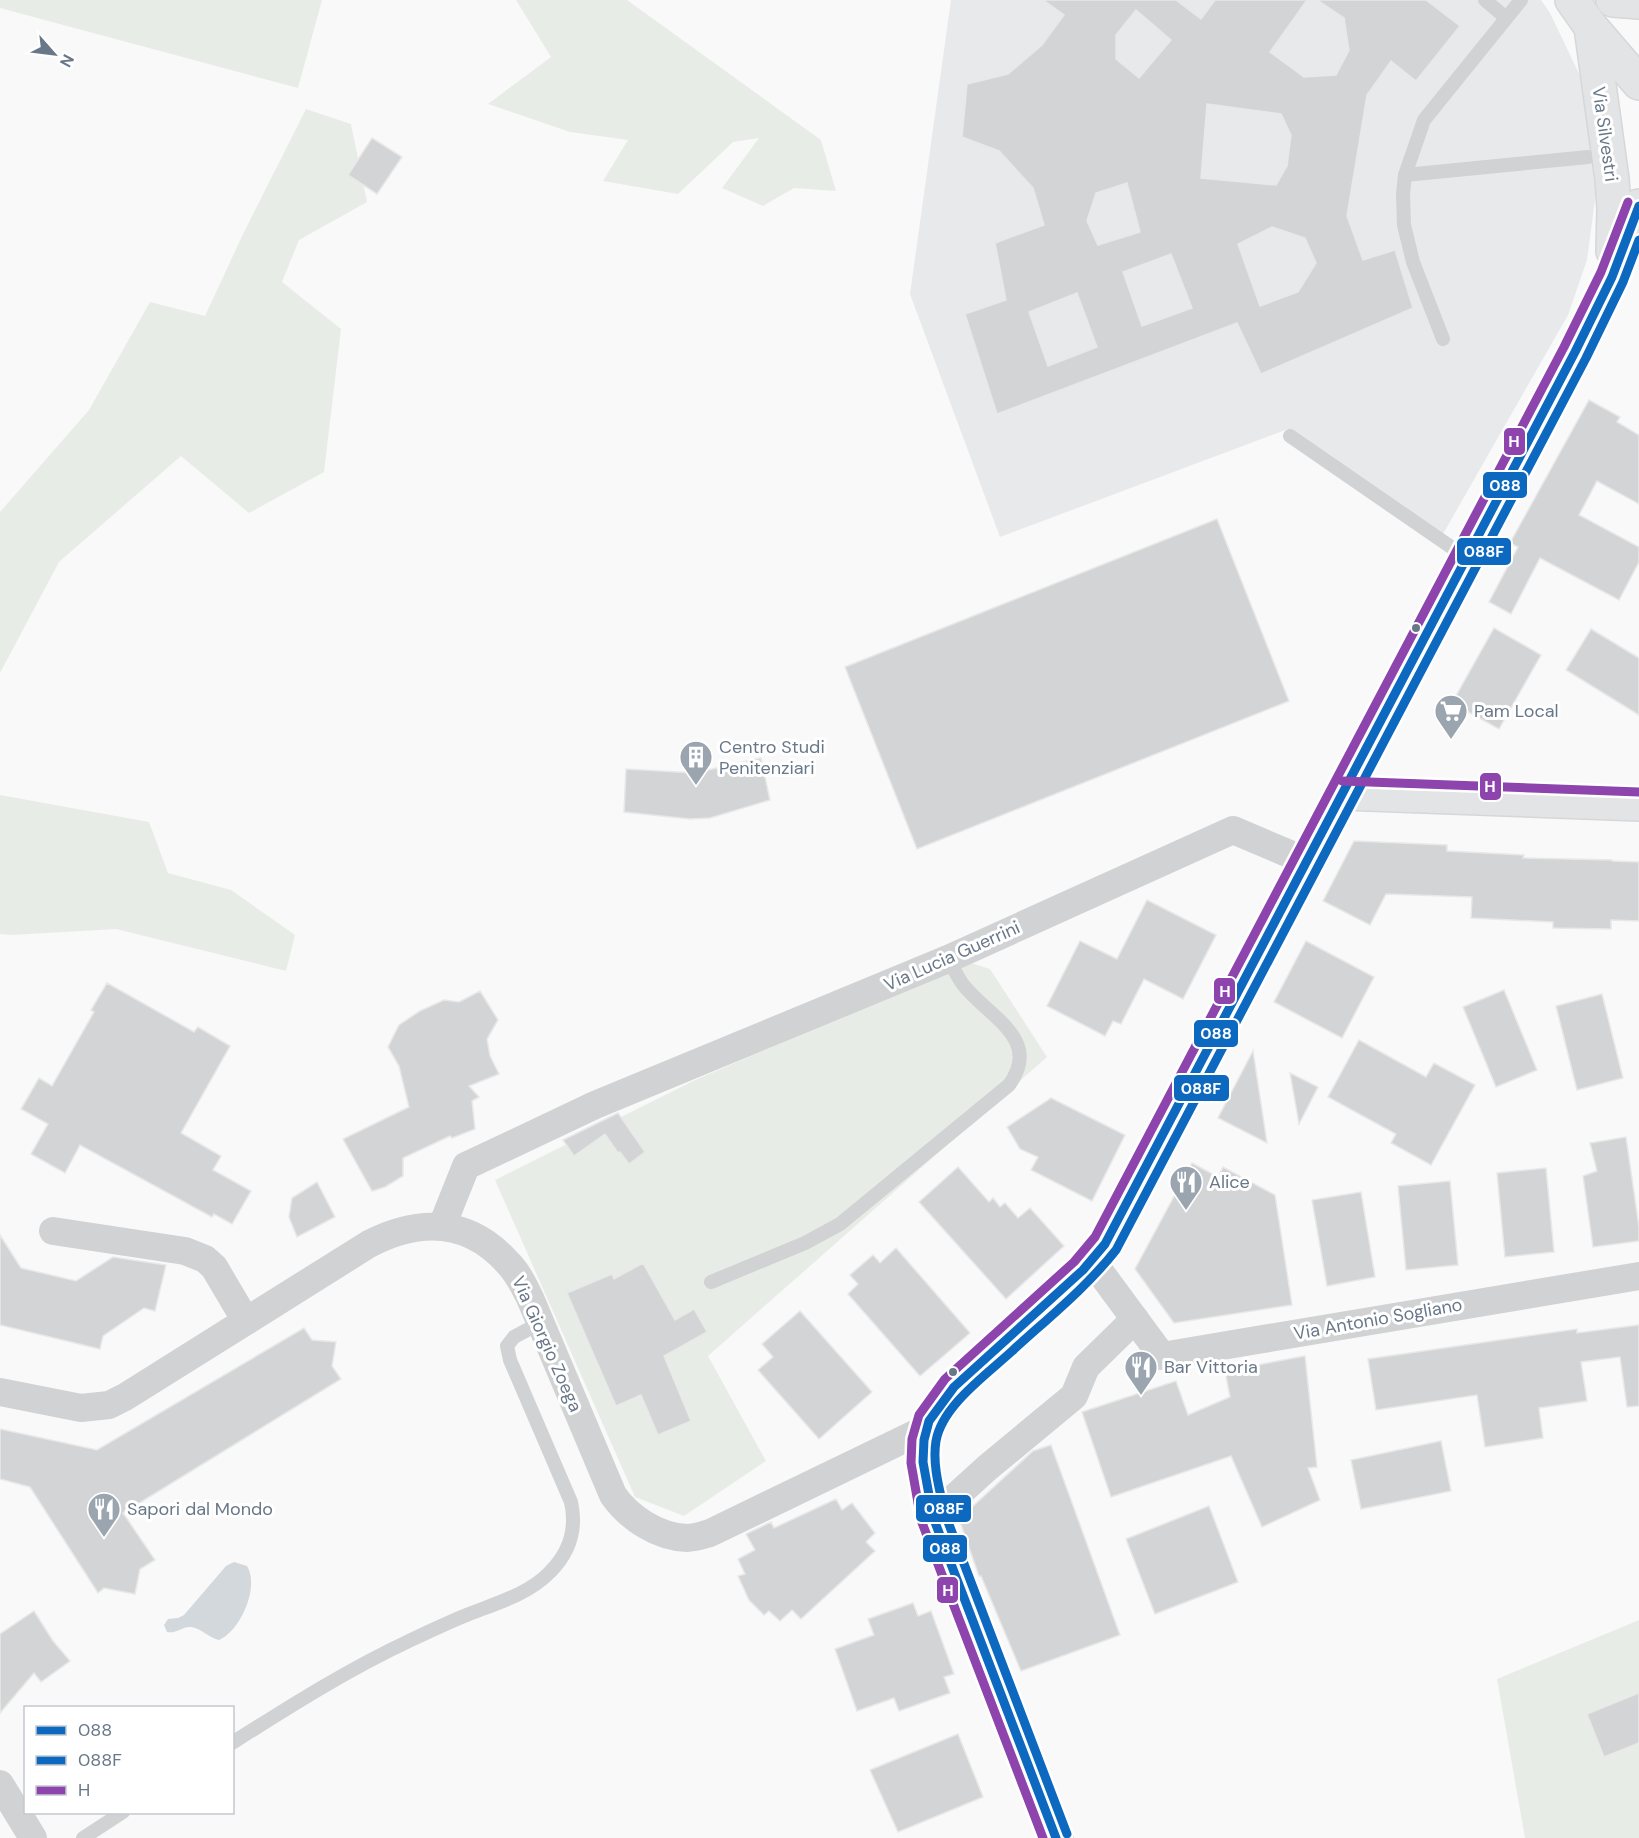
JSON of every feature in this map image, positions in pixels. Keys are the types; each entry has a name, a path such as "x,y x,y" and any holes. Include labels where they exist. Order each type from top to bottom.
{"main road":[{"path":"1572,0 1591,27 1639,83"},
{"path":"1613,0 1639,2"},
{"name":"Via Silvestri","path":"1591,27 1612,179 1614,208 1612,277"},
{"name":"Via Silvestri","path":"1342,793 1586,332 1612,277 1639,206"},
{"name":"Via Silvestri","path":"1612,277 1639,239"},
{"path":"1056,1838 933,1517 923,1462 925,1429 934,1411 954,1388 1092,1261 1105,1244 1342,793 1639,804"}],"street":[{"name":"Via Lucia Guerrini","path":"442,1226 466,1166 595,1105 948,959 1233,830 1306,861"},
{"name":"Via Giorgio Zoega","path":"0,1392 81,1408 109,1405 380,1238 417,1226 442,1226 463,1231 475,1237 508,1262 525,1289 613,1495 627,1513 641,1522 679,1537 696,1537 710,1533 925,1429"},
{"path":"53,1231 185,1251 206,1259 246,1321"},
{"path":"933,1517 987,1468 1074,1396 1086,1367 1135,1319 1092,1261"},
{"name":"Via Antonio Sogliano","path":"1135,1319 1162,1356 1639,1276"},
{"path":"0,1784 33,1838"}],"lane":[{"path":"1485,0 1505,17"},
{"path":"1443,339 1413,262 1404,225 1403,194 1406,176 1424,120 1521,0"},
{"path":"1406,176 1588,157"},
{"path":"1290,436 1467,558"},
{"path":"711,1282 805,1243 840,1224 1013,1080 1021,1062 1015,1039 1008,1028 965,987 948,959"},
{"path":"234,1742 322,1685 366,1661 531,1588 557,1564 572,1538 574,1521 571,1502 510,1360 507,1346 514,1337 540,1323"},
{"path":"83,1838 120,1814"}],"shaded area":[{"path":"0,0 322,0 298,88 0,8"},
{"path":"516,0 627,0 821,140 836,191 794,188 763,206 722,188 759,138 733,142 678,194 603,181 628,140 570,132 488,104 551,57"},
{"path":"951,0 1541,0 1550,13 1582,80 1597,185 1587,260 1568,315 1443,534 1288,429 1000,537 910,294"},
{"path":"306,109 351,124 367,202 299,240 282,282 341,329 324,472 249,513 181,456 59,562 0,673 0,512 89,410 150,302 205,316"},
{"path":"0,795 149,822 168,873 231,890 295,935 286,971 116,929 0,934"},
{"path":"968,962 990,969 1047,1057 708,1356 766,1461 684,1516 635,1497 495,1180 693,1081"},
{"path":"234,1562 247,1566 251,1585 246,1608 234,1628 219,1640 191,1627 167,1632 164,1625 168,1619 184,1615 226,1566"},
{"path":"1639,1620 1639,1838 1525,1838 1497,1679"}],"building":[{"path":"1043,0 1176,0 1201,19 1215,0 1307,0 1270,52 1304,77 1336,75 1349,50 1344,18 1317,0 1426,0 1460,26 1416,81 1391,61 1367,95 1347,216 1363,260 1395,250 1413,308 1261,374 1237,323 997,414 965,314 1006,300 995,243 1044,225 1033,188 999,151 962,137 967,84 1008,74 1042,45 1064,15","holes":["1136,10 1171,40 1139,78 1116,59 1116,35","1207,104 1281,114 1291,135 1287,166 1276,185 1201,178","1127,183 1140,232 1098,245 1087,221 1096,193","1272,227 1305,238 1316,263 1298,292 1260,306 1238,244","1171,254 1192,308 1142,326 1123,272","1077,293 1097,347 1048,366 1029,312"]},
{"path":"372,138 402,157 377,194 348,175"},
{"path":"1589,400 1620,417 1617,422 1639,435 1639,504 1597,481 1579,515 1639,547 1639,562 1619,600 1540,558 1511,614 1489,602 1518,547 1510,543"},
{"path":"1217,519 1289,701 917,849 845,667"},
{"path":"1494,628 1541,655 1499,729 1452,703"},
{"path":"1591,629 1639,658 1639,715 1566,670"},
{"name":"Centro Studi Penitenziari","path":"761,758 770,800 710,818 690,819 624,812 626,769 695,773"},
{"path":"1354,841 1447,845 1447,851 1524,855 1523,858 1639,862 1639,921 1611,920 1611,929 1553,928 1553,922 1471,918 1472,897 1386,894 1370,925 1323,901"},
{"path":"1147,900 1216,935 1183,999 1144,979 1121,1024 1113,1021 1105,1036 1047,1006 1080,941 1117,959"},
{"path":"1306,941 1374,977 1342,1038 1274,1002"},
{"path":"107,983 194,1032 198,1027 230,1046 181,1133 221,1156 213,1170 251,1191 232,1224 214,1214 212,1217 80,1145 65,1173 31,1154 48,1124 21,1109 39,1078 52,1086 94,1012 91,1010"},
{"path":"1504,990 1537,1070 1496,1087 1463,1007"},
{"path":"480,991 498,1020 487,1039 490,1056 499,1074 469,1086 479,1097 472,1101 475,1129 452,1138 450,1136 403,1158 403,1176 385,1187 372,1191 343,1139 409,1107 399,1066 388,1047 399,1025 420,1011 444,1000 459,1002"},
{"path":"1602,994 1623,1078 1577,1090 1556,1006"},
{"path":"1359,1040 1426,1077 1434,1063 1475,1085 1431,1165 1391,1143 1396,1134 1328,1097"},
{"path":"1253,1051 1267,1143 1218,1118"},
{"path":"1290,1073 1318,1087 1299,1124"},
{"path":"1051,1098 1125,1135 1092,1201 1031,1170 1038,1157 1020,1149 1007,1127"},
{"path":"618,1113 645,1152 629,1164 605,1134 574,1156 563,1140"},
{"path":"1626,1137 1639,1241 1593,1247 1583,1176 1597,1171 1590,1143"},
{"path":"1192,1163 1218,1177 1223,1167 1275,1195 1292,1305 1174,1323 1135,1269"},
{"path":"958,1167 989,1202 993,1198 1000,1207 1005,1203 1018,1218 1030,1208 1064,1246 1006,1299 919,1202"},
{"path":"1546,1168 1554,1252 1505,1257 1497,1173"},
{"path":"1450,1181 1458,1265 1406,1270 1398,1186"},
{"path":"317,1182 335,1217 297,1237 289,1217 292,1198"},
{"path":"1361,1192 1375,1277 1327,1286 1312,1200"},
{"path":"0,1235 21,1268 76,1281 113,1257 166,1265 155,1311 144,1308 103,1336 100,1349 0,1325"},
{"path":"896,1248 970,1333 920,1376 848,1294 858,1284 850,1275 873,1255 880,1263"},
{"path":"643,1263 675,1320 694,1309 707,1332 664,1356 691,1421 658,1435 641,1395 616,1406 567,1293 612,1274 614,1279"},
{"path":"800,1311 872,1392 819,1439 758,1370 773,1357 762,1344"},
{"path":"1639,1325 1639,1406 1627,1407 1620,1357 1581,1362 1587,1401 1539,1408 1543,1438 1485,1447 1477,1395 1376,1410 1368,1359 1577,1329 1577,1333"},
{"path":"304,1328 312,1340 336,1342 332,1366 341,1379 123,1513 155,1560 140,1569 135,1594 104,1588 98,1593 30,1487 0,1479 0,1429 97,1450"},
{"path":"1305,1356 1317,1467 1308,1468 1320,1500 1262,1527 1231,1456 1111,1497 1082,1412 1176,1381 1188,1415 1230,1397 1225,1371"},
{"path":"1441,1441 1451,1491 1361,1509 1351,1460"},
{"path":"1051,1445 1120,1635 1021,1671 981,1576 979,1576 959,1519 1033,1451"},
{"path":"836,1499 842,1510 852,1503 875,1533 866,1542 875,1551 801,1619 792,1610 780,1621 769,1611 764,1615 749,1600 738,1576 745,1574 738,1559 755,1550 746,1534 771,1522 774,1528"},
{"path":"1209,1506 1238,1582 1155,1614 1126,1539"},
{"path":"913,1603 918,1616 931,1611 954,1674 944,1677 950,1693 899,1711 894,1698 857,1711 835,1649 874,1635 868,1619"},
{"path":"34,1611 53,1641 70,1661 41,1682 34,1673 0,1713 0,1634"},
{"path":"1639,1693 1639,1743 1604,1757 1587,1714"},
{"path":"958,1734 983,1797 898,1832 870,1770"}],"transit line":[{"name":"H","path":"1043,1838 921,1520 911,1463 912,1439 919,1415 945,1379 1074,1262 1095,1237 1564,347 1601,272 1628,202"},
{"name":"088","path":"1056,1838 933,1517 923,1462 924,1440 929,1421 954,1387 1083,1270 1105,1244 1575,352 1612,277 1639,206"},
{"name":"088F","path":"1067,1834 945,1514 935,1459 936,1441 940,1428 966,1392 1079,1290 1116,1250 1586,358 1623,282 1639,240"},
{"name":"H","path":"1342,781 1639,792"}],"place":[{"name":"Pam Local","path":"1451,740"},
{"name":"Centro Studi Penitenziari","path":"696,786"},
{"name":"Alice","path":"1186,1211"},
{"name":"Bar Vittoria","path":"1141,1396"},
{"name":"Sapori dal Mondo","path":"104,1538"}]}
